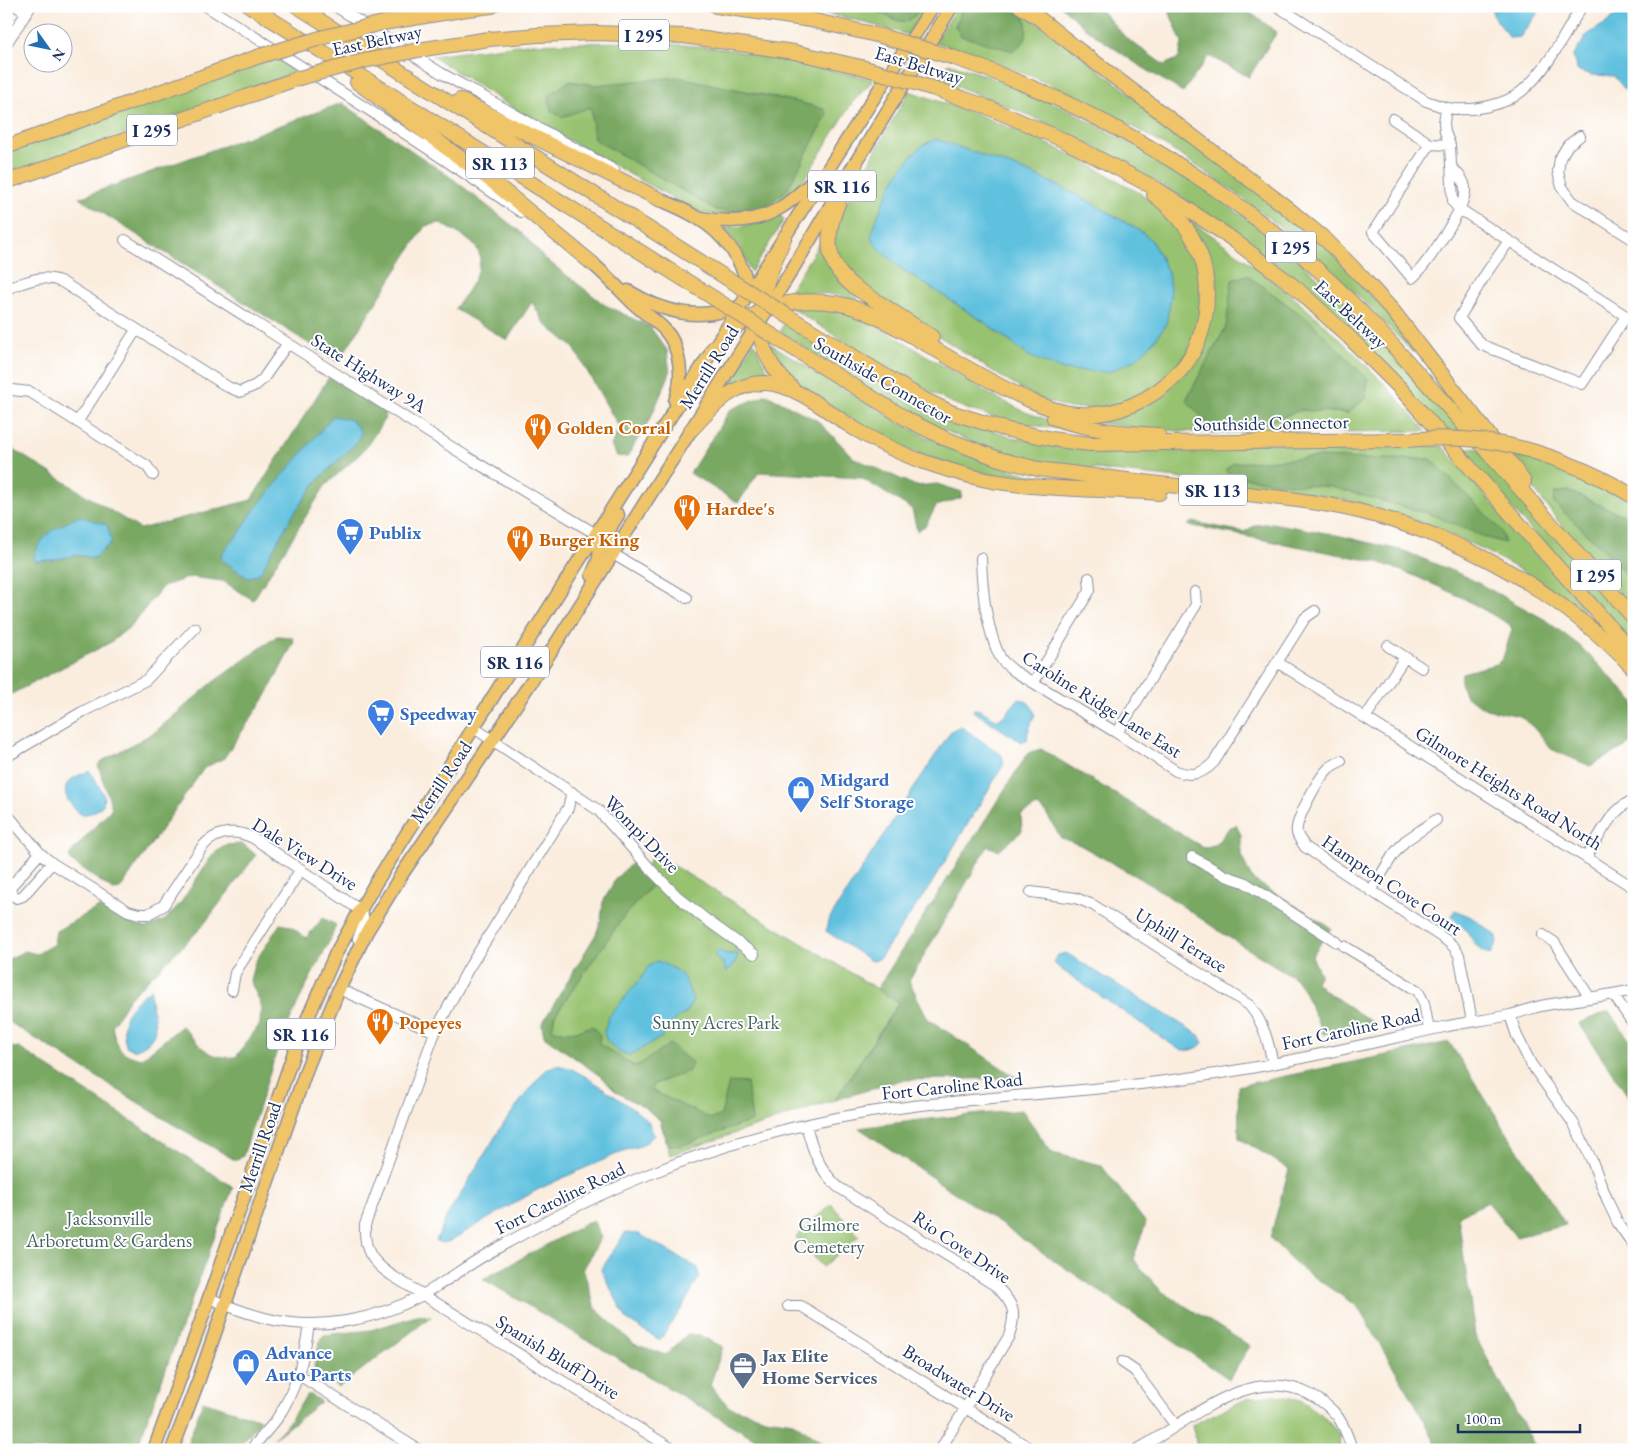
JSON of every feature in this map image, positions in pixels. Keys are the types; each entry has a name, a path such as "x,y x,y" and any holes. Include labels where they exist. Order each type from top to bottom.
{"highway":[{"name":"Southside Connector","path":"250,6 778,339 910,421 944,438 999,459 1038,469 1310,502 1374,515 1423,532 1474,553 1524,580 1594,632 1634,669"},
{"name":"Southside Connector","path":"297,6 725,277 923,399 984,424 1058,440 1090,444 1406,440 1426,438 1493,442 1561,460 1593,474 1634,497"},
{"path":"406,18 446,6"},
{"name":"East Beltway","path":"6,147 260,56 324,37 406,18 492,6"},
{"name":"East Beltway","path":"716,6 810,20 881,36 952,57 1039,91 1080,110 1118,129 1196,176 1278,236 1341,292 1390,341 1634,618"},
{"path":"1020,6 1040,19 1327,241 1393,311 1422,347 1512,465 1558,532"},
{"path":"1030,6 1040,19"},
{"path":"286,29 493,182 593,264"},
{"name":"East Beltway","path":"6,182 298,78 424,49 489,39 596,33 684,36 794,52 861,67 982,105 1063,140 1157,189 1231,238 1295,287 1400,388 1634,654"},
{"path":"427,88 455,97 661,200"},
{"path":"856,163 830,223 828,236 829,251 838,272 853,286 1030,400"},
{"path":"754,308 814,300 842,304 859,309 918,339 999,387 1053,410 1079,414 1107,412 1133,405 1150,397 1180,371 1198,341 1206,313 1207,295 1203,260 1192,235 1177,216 1160,200 1119,170"},
{"path":"712,350 754,308 784,238"},
{"path":"754,308 762,343 770,360 784,380 799,393 882,444 923,461 991,480 1038,486 1272,497"},
{"path":"859,309 1001,396 1026,408 1085,427 1114,432 1167,436 1193,442"},
{"path":"691,430 726,394 751,383 770,383 799,393"}],"main road":[{"name":"SR 116","path":"784,238 933,6"},
{"name":"Merrill Road","path":"172,1450 225,1305 307,1068 349,966 367,931 402,874 493,740 613,554 724,377 754,308 792,270 952,6"},
{"path":"696,216 726,222 751,220 764,216 781,208 829,167"},
{"path":"614,282 658,307 676,312 695,314 754,308 746,278 734,254 714,228 696,216 661,200"},
{"path":"593,264 614,282 632,302 664,329 674,346 680,369 678,393 664,427"},
{"path":"613,554 608,544 611,526 698,388 712,350"},
{"name":"Merrill Road","path":"154,1450 299,1038 324,978 360,910 712,350"},
{"path":"557,642 597,567 601,552 596,534"}],"street":[{"path":"6,44 29,9 16,6"},
{"path":"206,6 419,143 593,264"},
{"path":"335,6 441,73 610,167 661,200"},
{"path":"1277,6 1409,91 1446,108 1465,110 1482,108 1501,102 1521,92 1542,68 1582,6"},
{"path":"1430,144 1373,232 1412,278 1424,266 1460,209 1465,196 1465,187 1460,177 1451,167 1450,146 1444,123 1446,108"},
{"path":"1393,119 1430,144 1450,146"},
{"path":"1580,136 1568,145 1560,158 1558,172 1562,187 1572,201 1634,240"},
{"path":"1460,209 1626,316 1582,384 1482,345 1459,318 1487,272 1509,241"},
{"name":"State Highway 9A","path":"125,240 472,460 596,534"},
{"path":"6,289 42,277 62,282 228,387 240,392 256,385 263,379 288,343"},
{"path":"78,421 136,330"},
{"path":"12,390 30,392 148,466 153,475"},
{"path":"613,554 687,598"},
{"name":"Caroline Ridge Lane East","path":"981,558 982,587 988,618 1001,659 1014,671 1176,771 1185,774 1200,772 1207,769 1214,762 1277,662"},
{"path":"1034,682 1090,590 1089,578"},
{"path":"1117,733 1196,605 1195,592"},
{"path":"1277,662 1305,618 1315,611"},
{"path":"6,757 82,712 146,680 195,628"},
{"path":"1388,646 1422,668"},
{"path":"1365,718 1405,657"},
{"name":"Gilmore Heights Road North","path":"1277,662 1634,888"},
{"name":"Wompi Drive","path":"474,728 598,810 678,897 754,954"},
{"name":"Hampton Cove Court","path":"1341,761 1328,769 1300,814 1297,825 1297,833 1300,839 1305,847 1454,947 1459,955 1472,1021"},
{"name":"Spanish Bluff Drive","path":"572,792 568,808 466,971 435,1032 365,1225 364,1236 367,1250 377,1265 674,1450"},
{"path":"1586,858 1615,812 1627,802 1634,800"},
{"name":"Dale View Drive","path":"6,813 40,853 52,863 128,911 139,914 148,914 163,906 202,847 208,841 222,833 238,832 246,834 360,910 364,916 364,923 349,966"},
{"path":"1371,891 1393,855 1405,841 1436,820"},
{"path":"40,853 12,885 10,890 12,895 17,898 23,896 52,863"},
{"path":"1192,857 1226,876 1244,882 1340,944 1418,991 1424,1003 1429,1030"},
{"path":"232,990 235,973 301,869"},
{"name":"Uphill Terrace","path":"1031,892 1076,898 1093,905 1249,1005 1256,1013 1268,1038 1272,1064"},
{"path":"1543,936 1554,942 1590,998"},
{"path":"339,989 435,1032"},
{"name":"Fort Caroline Road","path":"209,1298 269,1319 309,1324 344,1321 384,1312 423,1294 537,1225 593,1198 648,1174 751,1139 806,1125 913,1106 1117,1087 1196,1077 1272,1064 1472,1021 1510,1015 1542,1006 1634,990"},
{"path":"1613,994 1634,1025"},
{"path":"1510,1015 1517,1036 1531,1064 1574,1124 1592,1161 1608,1204 1634,1246"},
{"name":"Rio Cove Drive","path":"806,1125 817,1160 838,1187 996,1286 1008,1298 1013,1310 1014,1322 1008,1336 940,1450"},
{"name":"Broadwater Drive","path":"788,1306 801,1306 1033,1450"},
{"path":"250,1450 275,1421 294,1388 305,1351 309,1324"},
{"path":"1122,1362 1135,1371 1176,1426"},
{"path":"299,1375 419,1450"},
{"path":"1136,1450 1231,1394 1249,1388 1273,1384 1297,1388 1325,1404 1338,1416 1344,1426 1352,1449"}],"green space":[{"path":"785,6 867,6 895,20 914,16 922,6 928,6 909,35 848,18"},
{"path":"867,6 922,6 906,22 895,20"},
{"path":"958,6 964,6 955,26 961,36 981,40 1025,17 1004,6 1016,6 1321,240 1419,348 1413,353 1341,280 1297,241 1250,204 1152,138 1100,109 1046,83 991,61 935,42"},
{"path":"964,6 1004,6 1025,17 1026,37 1024,41 1013,51 961,36 955,26"},
{"path":"1061,6 1097,6 1126,38 1164,65 1179,58 1182,43 1169,11 1165,6 1241,6 1277,32 1249,77 1209,56 1183,92 1137,64 1085,28"},
{"path":"625,42 726,49 873,80 852,103 805,178 796,189 768,210 744,217 700,213 529,118 432,56 527,44","holes":["569,81 595,85 631,82 741,90 801,103 594,139 591,107"]},
{"path":"276,58 296,72 6,176 6,153"},
{"path":"948,63 987,76 1066,108 1189,177 1281,244 1350,307 1462,431 1445,431 1221,223 1146,176 1089,144 1021,112 938,79"},
{"path":"678,77 824,109 827,115 787,190 765,206 739,213 716,210 594,139 591,107 562,117 551,111 549,96 569,81 595,85"},
{"path":"909,91 976,114 1035,138 1080,159 1155,202 1174,219 1199,264 1201,316 1187,354 1157,388 1111,408 1069,408 1040,399 1011,383 854,281 839,261 835,249 837,228 843,209","holes":["936,139 1025,171 1103,209 1143,233 1151,240 1168,272 1166,324 1155,340 1136,359 1029,356 987,324 899,267"]},
{"path":"342,103 453,179 523,234 543,257 605,305 650,327 667,350 670,373 651,417 627,457 617,456 611,446 619,427 574,348 545,324 532,302 507,340 455,309 475,277 480,260 478,251 473,244 462,235 440,223 425,226 338,362 79,198"},
{"path":"780,215 784,220 751,272 740,248 724,227 759,222"},
{"path":"1188,219 1259,270 1304,306 1375,374 1426,431 1215,433 1144,429 1095,422 1093,419 1155,399 1210,321 1192,226","holes":["1247,275 1311,322 1368,379 1365,398 1348,413 1301,410 1244,430 1186,400 1226,327"]},
{"path":"822,239 825,239 859,296 857,299 831,294 787,295"},
{"path":"1247,275 1311,322 1368,379 1365,398 1348,413 1301,410 1244,431 1211,427 1186,400 1226,327 1232,280"},
{"path":"800,305 855,312 991,395 1025,412 1069,427 1069,430 1004,420 950,402 906,380 790,307"},
{"path":"785,322 922,405 1017,439 1442,446 1585,609 1582,612 1530,576 1474,545 1416,521 1355,502 1294,491 1066,466 1015,456 985,447 952,434 921,418 830,364 780,331"},
{"path":"754,342 761,359 772,376 751,377 727,386"},
{"path":"767,342 873,407 945,446 983,461 1022,473 1064,480 1064,482 1002,477 951,465 903,448 862,426 795,383 783,371"},
{"path":"329,377 385,412 385,418 365,449 325,486 253,600 223,581 190,577 162,587 132,625 111,642 6,697 6,445 140,529 251,500","holes":["358,441 316,482 290,519 260,572 248,578 222,553 239,534 255,509","112,543 94,558 77,555 53,560 34,561"]},
{"path":"767,394 818,421 854,458 916,486 937,484 962,492 961,498 936,506 926,525 917,531 912,509 861,478 759,472 738,503 690,473 730,410"},
{"path":"1457,447 1480,449 1634,625 1634,646"},
{"path":"1508,454 1551,464 1590,479 1634,503 1634,524 1625,516 1568,491 1606,552 1634,584 1634,610 1564,529"},
{"path":"1322,457 1431,459 1501,530 1505,543 1487,538 1430,514 1331,487 1279,483 1232,476 1225,470 1233,463"},
{"path":"1568,491 1625,516 1634,524 1634,584 1606,552 1553,502 1555,493"},
{"path":"1192,522 1244,532 1256,525 1272,523 1336,535 1404,551 1467,577 1544,619 1580,646 1634,701 1634,742 1590,766 1551,749 1534,728 1520,716 1486,709 1466,696 1460,683 1462,673 1497,664 1503,658 1512,629 1509,624 1461,597 1378,562 1188,525"},
{"path":"277,636 292,637 294,642 266,696 224,758 204,768 120,889 113,890 71,861 69,855 112,808 98,765 155,732 212,683"},
{"path":"1041,749 1204,848 1216,844 1229,828 1236,825 1241,835 1241,855 1252,879 1331,928 1312,956 1320,974 1316,982 1324,990 1375,1024 1323,1034 1303,989 1295,978 1222,933 1153,886 1080,845 1061,838 1044,810 1037,806 1021,815 1022,831 999,851 988,846 909,981 928,1019 1017,1078 901,1080 835,1100 899,1003 877,989 1028,753"},
{"path":"243,844 256,855 201,928 129,998 112,1026 117,1045 123,1052 141,1059 182,1026 199,1045 211,1054 236,1057 260,1024 261,1005 250,980 255,962 280,924 290,926 306,938 323,918 336,925 279,1044 243,1156 235,1160 166,1120 6,1020 6,960 25,951 37,954 54,944 56,931 99,907 124,921 146,928 165,920 182,901 212,855 226,845"},
{"name":"Sunny Acres Park","path":"654,854 899,1002 835,1100 670,1155 660,1120 644,1107 616,1092 599,1075 544,1036 542,1024"},
{"path":"634,861 652,885 624,916 555,1015 552,1029 572,1032 592,1026 600,1035 599,1044 636,1067 670,1044 692,1063 689,1071 652,1085 653,1091 711,1119 721,1115 729,1082 747,1083 752,1121 680,1146 668,1145 660,1120 644,1107 616,1092 599,1075 544,1036 542,1024 596,934 601,920 603,902 616,878"},
{"path":"1609,1011 1634,1046 1634,1105 1579,1023"},
{"path":"1449,1042 1566,1225 1516,1237 1488,1202 1458,1216 1475,1336 1537,1450 1439,1450 1415,1403 1357,1306 1300,1268 1270,1238 1289,1169 1239,1138 1238,1086"},
{"name":"Jacksonville Arboretum & Gardens","path":"6,1047 19,1048 233,1187 136,1450 6,1450"},
{"path":"1022,1110 1052,1153 1101,1165 1146,1223 1133,1259 1161,1291 1250,1346 1229,1379 859,1128"},
{"name":"Gilmore Cemetery","path":"831,1204 859,1236 823,1267 796,1237"},
{"path":"593,1220 601,1238 583,1268 595,1308 634,1344 666,1355 687,1334 699,1335 723,1347 710,1385 729,1407 766,1418 793,1422 834,1450 774,1450 483,1279"},
{"path":"420,1315 431,1317 339,1387 319,1373 314,1367 319,1343 324,1335 371,1330"},
{"path":"307,1395 311,1395 321,1402 274,1438 285,1427"},
{"path":"1276,1395 1301,1400 1322,1415 1339,1434 1340,1450 1198,1450 1192,1425 1248,1398"},
{"path":"203,1401 261,1420 236,1450 185,1450"}],"water":[{"path":"1492,6 1543,6 1520,37 1510,38 1493,15"},
{"path":"1628,6 1634,6 1634,101 1614,76 1591,75 1577,70 1573,57 1587,35"},
{"path":"936,139 1025,171 1061,187 1103,209 1143,233 1151,240 1168,272 1171,297 1166,324 1155,340 1136,359 1109,372 1063,370 1029,356 987,324 899,267 878,248 871,237 884,200 897,176 913,155 922,146"},
{"path":"333,416 351,420 361,432 358,441 316,482 290,519 260,573 248,578 221,559 222,553 239,534 255,509"},
{"path":"80,516 107,525 112,542 94,558 77,555 53,560 34,561 39,544 50,532"},
{"path":"1018,699 1024,700 1029,704 1035,714 1025,742 1021,742 973,711 974,709 980,710 998,720 1006,714"},
{"path":"960,726 1002,755 1004,764 930,886 879,959 871,961 826,931 828,921 951,731"},
{"path":"89,771 104,796 103,805 94,812 82,815 69,801 66,788 71,780"},
{"path":"1455,910 1471,917 1497,936 1497,942 1491,954 1478,948 1464,928 1455,920 1452,916"},
{"path":"719,950 726,954 738,954 734,965 726,972 722,962 714,956"},
{"path":"1066,953 1199,1035 1203,1043 1191,1050 1177,1048 1059,968 1053,962 1058,955"},
{"path":"657,961 677,971 685,979 693,1001 685,1014 675,1019 662,1037 630,1055 620,1053 607,1041 604,1033 608,1018 648,967"},
{"path":"151,989 155,1024 154,1032 151,1039 145,1045 134,1050 126,1046 124,1036 125,1019 137,1001"},
{"path":"556,1065 570,1068 590,1079 636,1111 648,1121 654,1135 643,1145 626,1150 537,1190 448,1242 436,1241 447,1216 500,1129 545,1070"},
{"path":"625,1233 639,1234 698,1268 699,1277 682,1308 660,1340 627,1320 601,1270"}],"place":[{"name":"Golden Corral","path":"538,451"},
{"name":"Hardee's","path":"687,532"},
{"name":"Publix","path":"350,556"},
{"name":"Burger King","path":"520,563"},
{"name":"Speedway","path":"381,737"},
{"name":"Midgard Self Storage","path":"801,814"},
{"name":"Popeyes","path":"380,1046"},
{"name":"Advance Auto Parts","path":"246,1387"},
{"name":"Jax Elite Home Services","path":"743,1390"}]}
